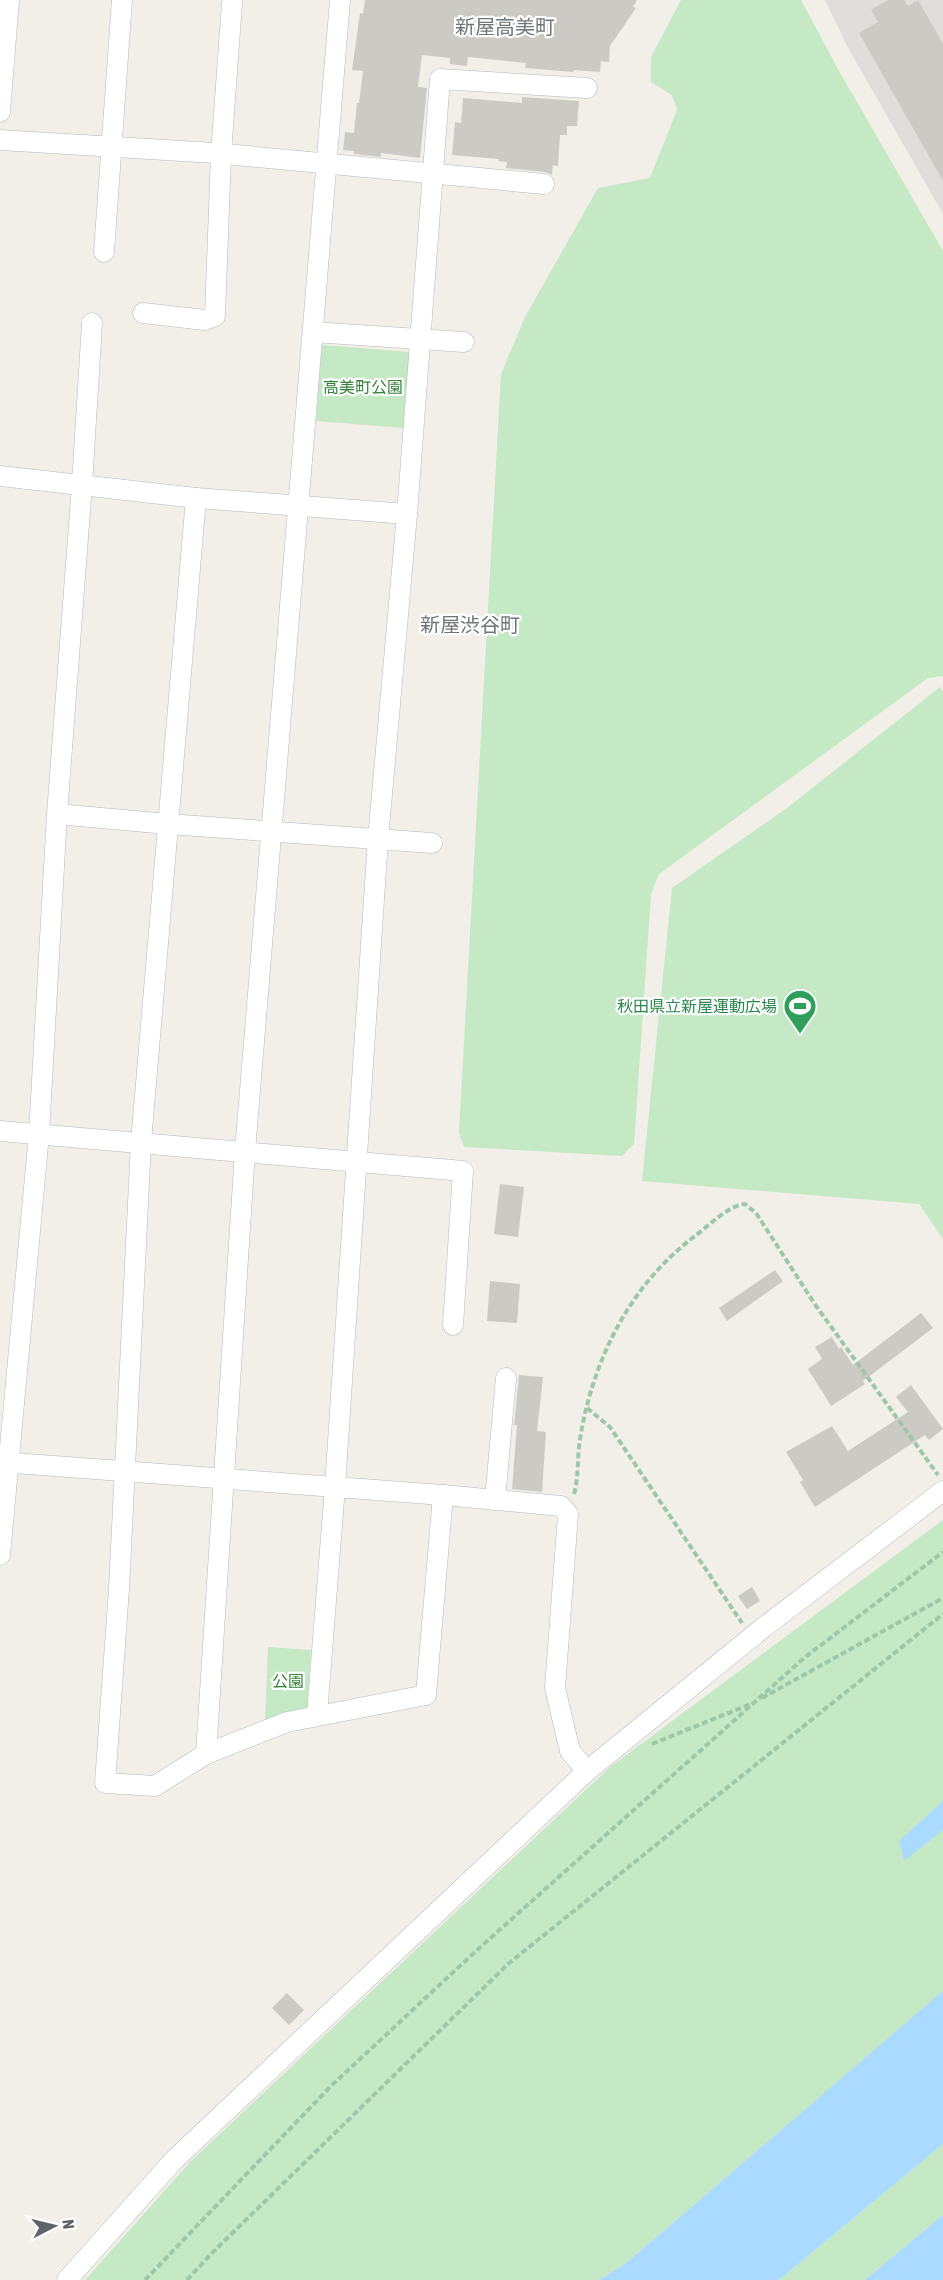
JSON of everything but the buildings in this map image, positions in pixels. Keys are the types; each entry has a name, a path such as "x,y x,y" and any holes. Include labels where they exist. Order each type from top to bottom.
{"street":[{"path":"0,112 3,40 9,0"},
{"path":"104,252 122,0"},
{"path":"206,1754 245,1151 340,0"},
{"path":"143,313 205,320 215,316 221,154 232,3"},
{"path":"317,1716 358,1161 378,839 407,514 440,79 587,88"},
{"path":"0,140 221,154 544,184"},
{"path":"0,1555 4,1462 39,1134 57,814 92,323"},
{"path":"313,332 464,342"},
{"path":"0,476 196,498 407,514"},
{"path":"196,498 141,1142 126,1472 105,1783 155,1786 206,1754 287,1722 426,1695 443,1495"},
{"path":"57,814 432,843"},
{"path":"0,1131 463,1171 453,1325"},
{"path":"495,1500 506,1378"},
{"path":"4,1462 554,1504 564,1509 568,1514 567,1540 555,1688 570,1751 587,1771"},
{"path":"67,2280 174,2160 587,1771 752,1637 943,1491"}],"path":[{"path":"564,1509 572,1500 576,1488 580,1440 590,1391 610,1338 642,1289 674,1252 733,1207 745,1204 756,1213 814,1303 943,1482"},
{"path":"587,1408 610,1427 752,1637"},
{"path":"145,2280 331,2086 476,1951 804,1658 943,1552"},
{"path":"650,1745 756,1702 943,1598"},
{"path":"187,2280 508,1964 943,1614"}],"shaded area":[{"path":"825,0 943,0 943,214 847,46"}],"green space":[{"path":"681,0 801,0 839,71 943,251 943,676 928,678 659,874 651,894 634,1144 622,1156 464,1147 459,1133 501,374 525,317 598,188 650,178 677,110 672,95 651,82 651,57"},
{"name":"高美町公園","path":"322,345 410,352 404,428 316,421"},
{"name":"秋田県立新屋運動広場","path":"940,687 943,692 943,1239 919,1204 642,1181 672,888 787,808"},
{"path":"943,1520 943,1991 937,1997 625,2264 599,2280 85,2280 191,2161 610,1767"},
{"name":"公園","path":"268,1647 311,1650 307,1711 265,1722"},
{"path":"943,2144 943,2215 865,2280 779,2280"}],"water":[{"path":"943,1801 943,1830 904,1861 899,1841"},
{"path":"943,1991 943,2144 779,2280 599,2280 625,2264"},
{"path":"943,2215 943,2280 865,2280"}],"place":[{"name":"秋田県立新屋運動広場","path":"800,1035"}],"district":[{"name":"新屋高美町","path":"505,26"},
{"name":"新屋渋谷町","path":"470,624"}]}
